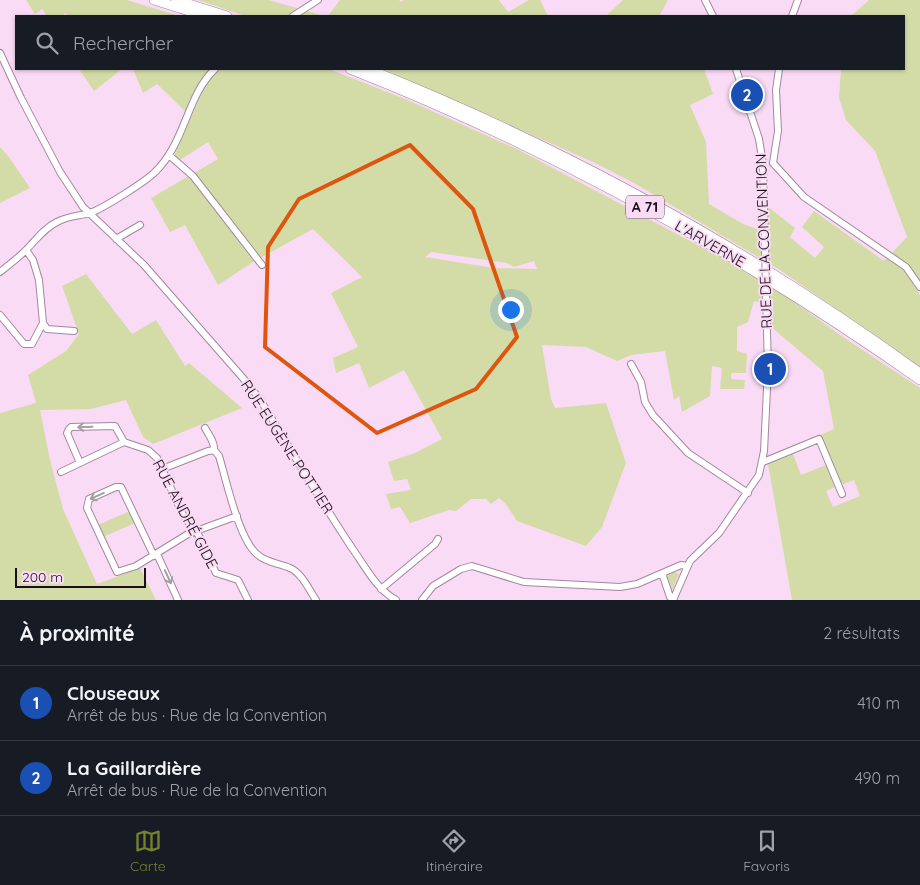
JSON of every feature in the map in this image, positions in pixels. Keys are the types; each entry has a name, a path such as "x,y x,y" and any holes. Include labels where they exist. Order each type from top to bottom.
{"highway":[{"path":"154,0 202,15"},
{"path":"176,0 224,15"},
{"name":"L'ARVERNE","path":"352,70 498,132 642,205 782,287 920,380"},
{"name":"L'ARVERNE","path":"370,70 508,129 630,191 792,286 920,372"}],"street":[{"path":"295,15 318,0"},
{"path":"705,0 712,15"},
{"path":"792,15 798,0"},
{"name":"RUE EUGÈNE POTTIER","path":"0,53 21,98 60,172 88,214 144,265 260,400 325,506 381,589 396,600"},
{"path":"0,272 26,250 48,226 57,221 95,211 143,182 154,173 170,156 206,77 214,70"},
{"name":"RUE DE LA CONVENTION","path":"662,573 670,597 673,599 691,559 719,533 748,493 759,475 763,462 768,368 763,164 759,139 736,70"},
{"path":"773,163 778,131 776,90 780,70"},
{"path":"170,156 193,176 262,265"},
{"path":"763,164 773,163"},
{"path":"773,163 804,197 906,267 920,287"},
{"path":"116,238 140,225"},
{"path":"26,250 33,260 39,280 43,323 47,329 74,331"},
{"path":"0,315 24,344 32,344 43,323"},
{"path":"631,364 641,382 645,402 653,415 695,460 748,493"},
{"name":"RUE ANDRÉ GIDE","path":"80,463 67,436 68,429 115,426 124,442 148,450 157,458 183,515 199,536 216,573 238,580 248,600"},
{"path":"205,428 211,438 214,450 219,456 247,542 254,552 268,561 291,568 296,572 316,600"},
{"path":"763,462 819,439 842,494"},
{"path":"61,472 124,442"},
{"path":"162,469 214,450"},
{"path":"178,600 156,555 125,492 121,487 116,487 89,499 87,508 117,572 136,566 156,555 195,531 237,516"},
{"path":"381,589 435,544 438,538"},
{"path":"422,600 433,586 461,569 472,566 524,582 620,587 637,584 681,565 687,566"}],"highlighted area":[{"path":"410,145 473,209 517,337 476,389 377,433 265,347 268,247 299,199"}],"green space":[{"path":"26,0 127,0 176,15 67,15 66,13 63,15 46,15 42,9 35,14"},
{"path":"198,0 269,0 321,15 243,15"},
{"path":"340,0 399,0 401,2 404,0 499,0 508,12 529,0 540,0 548,15 329,15"},
{"path":"623,0 668,0 660,15 607,15"},
{"path":"869,0 920,0 920,280 913,284 920,295 920,367 780,270 636,184 593,162 385,70 704,70 713,94 690,105 706,142 709,204 743,224 760,230 760,207 767,206 795,228 790,237 815,258 824,247 802,227 814,211 884,261 907,237 875,151 846,120 839,98 841,70 905,70 905,15 852,15"},
{"path":"80,70 121,70 94,91"},
{"path":"133,70 209,70 187,113 157,84 143,93"},
{"path":"219,70 332,70 405,99 519,150 722,258 761,281 762,303 754,301 748,322 737,327 737,351 747,354 746,373 731,373 731,379 745,380 744,389 720,389 722,368 712,366 710,396 682,412 679,396 674,400 665,351 631,355 617,361 586,347 542,345 551,399 555,408 606,403 626,463 602,527 586,546 517,521 505,503 499,498 491,504 486,499 471,499 456,511 449,510 410,523 400,507 391,509 386,494 411,490 407,479 394,481 388,462 415,453 442,439 404,370 369,388 359,363 336,373 333,358 358,347 331,293 362,277 313,229 253,262 218,285 185,225 170,232 151,198 218,159 208,142 180,160 174,156 206,84","holes":["431,252 507,263 514,267 534,261 537,269 494,268 425,257"]},
{"path":"0,147 30,188 0,203"},
{"path":"86,274 132,334 156,320 185,366 189,363 242,408 153,444 143,437 126,400 91,409 40,410 50,460 63,509 97,584 140,568 156,600 0,600 0,413 36,403 28,375 66,351 79,334 62,286"},
{"path":"769,284 843,337 920,388 920,600 792,600 768,464 793,454 801,475 826,465 835,487 826,491 833,507 860,496 854,480 841,485 820,435 834,429 823,371 770,326"},
{"path":"130,511 135,523 103,537 98,525"},
{"path":"674,572 679,574 672,590 667,576"}],"place":[{"name":"La Gaillardière","path":"747,95"},
{"name":"Clouseaux","path":"770,369"}]}
